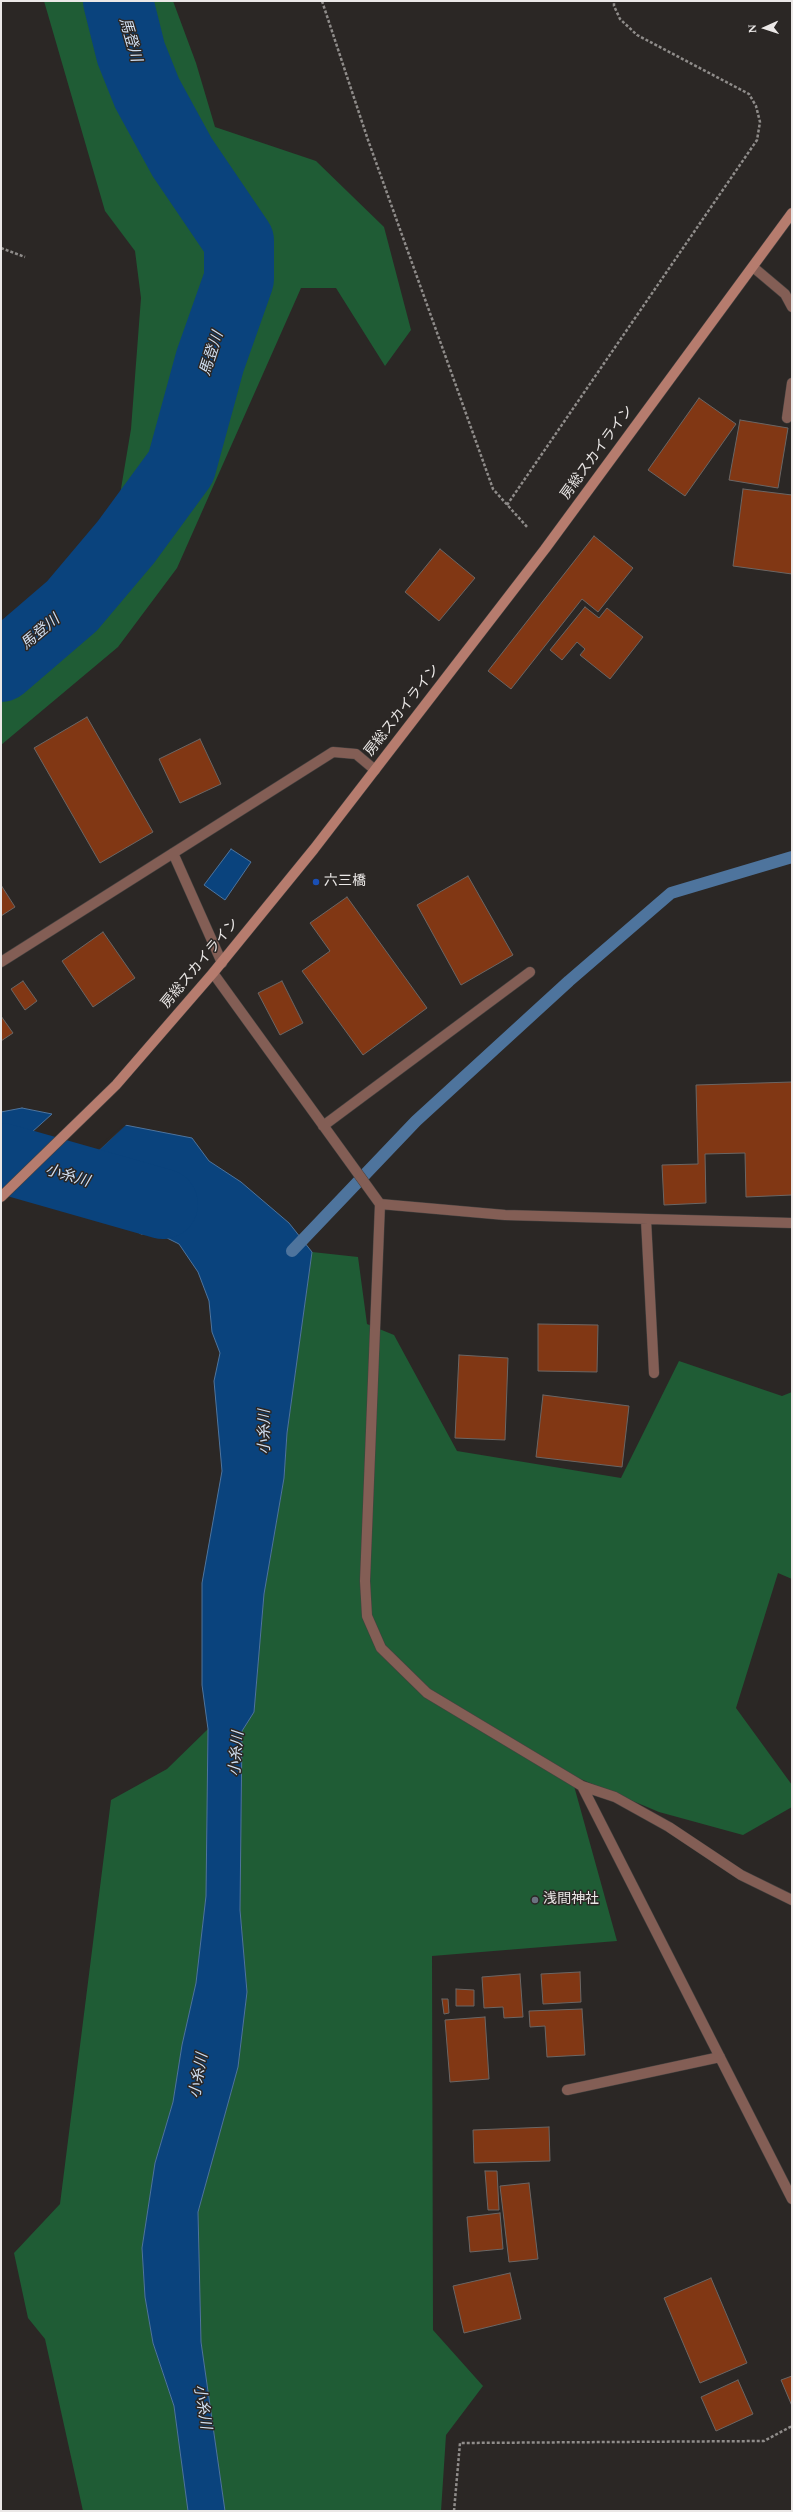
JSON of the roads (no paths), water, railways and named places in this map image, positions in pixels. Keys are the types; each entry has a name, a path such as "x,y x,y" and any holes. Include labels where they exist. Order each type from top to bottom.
{"main road":[{"name":"房総スカイライン","path":"1,1197 116,1085 222,963 375,770 545,548 792,213"}],"street":[{"path":"753,267 785,294 792,307"},
{"path":"787,418 792,383"},
{"path":"1,962 333,752 356,754 375,770"},
{"path":"173,853 222,963"},
{"path":"323,1126 530,972"},
{"path":"213,973 380,1204 365,1580 367,1616 381,1648 427,1693 582,1786 615,1797 669,1827 741,1875 792,1900"},
{"path":"380,1204 505,1214 646,1220 792,1223"},
{"path":"646,1220 654,1374"},
{"path":"582,1786 792,2199"},
{"path":"567,2090 720,2057"}],"water":[{"path":"231,849 251,862 225,900 204,885"},
{"path":"22,1108 52,1114 1,1160 1,1112"},
{"path":"125,1125 192,1138 209,1161 241,1182 289,1223 312,1252 287,1433 284,1478 264,1594 254,1712 242,1731 240,1910 247,1992 238,2067 198,2212 201,2342 225,2511 188,2511 174,2406 153,2343 145,2297 142,2248 155,2163 173,2102 182,2045 196,1983 206,1896 208,1729 202,1685 202,1583 222,1471 214,1381 220,1353 212,1332 209,1301 198,1272 179,1244 157,1233 141,1234 127,1224 100,1213 46,1201"}],"waterway":[{"name":"馬登川","path":"1,667 72,606 126,542 181,467 210,361 239,279 239,241 182,157 147,93 131,53 118,1"},
{"path":"292,1251 416,1121 569,981 671,893 792,857"},
{"name":"小糸川","path":"1,1158 163,1204"}],"place":[{"name":"六三橋","path":"316,882"},
{"name":"浅間神社","path":"535,1900"}]}
